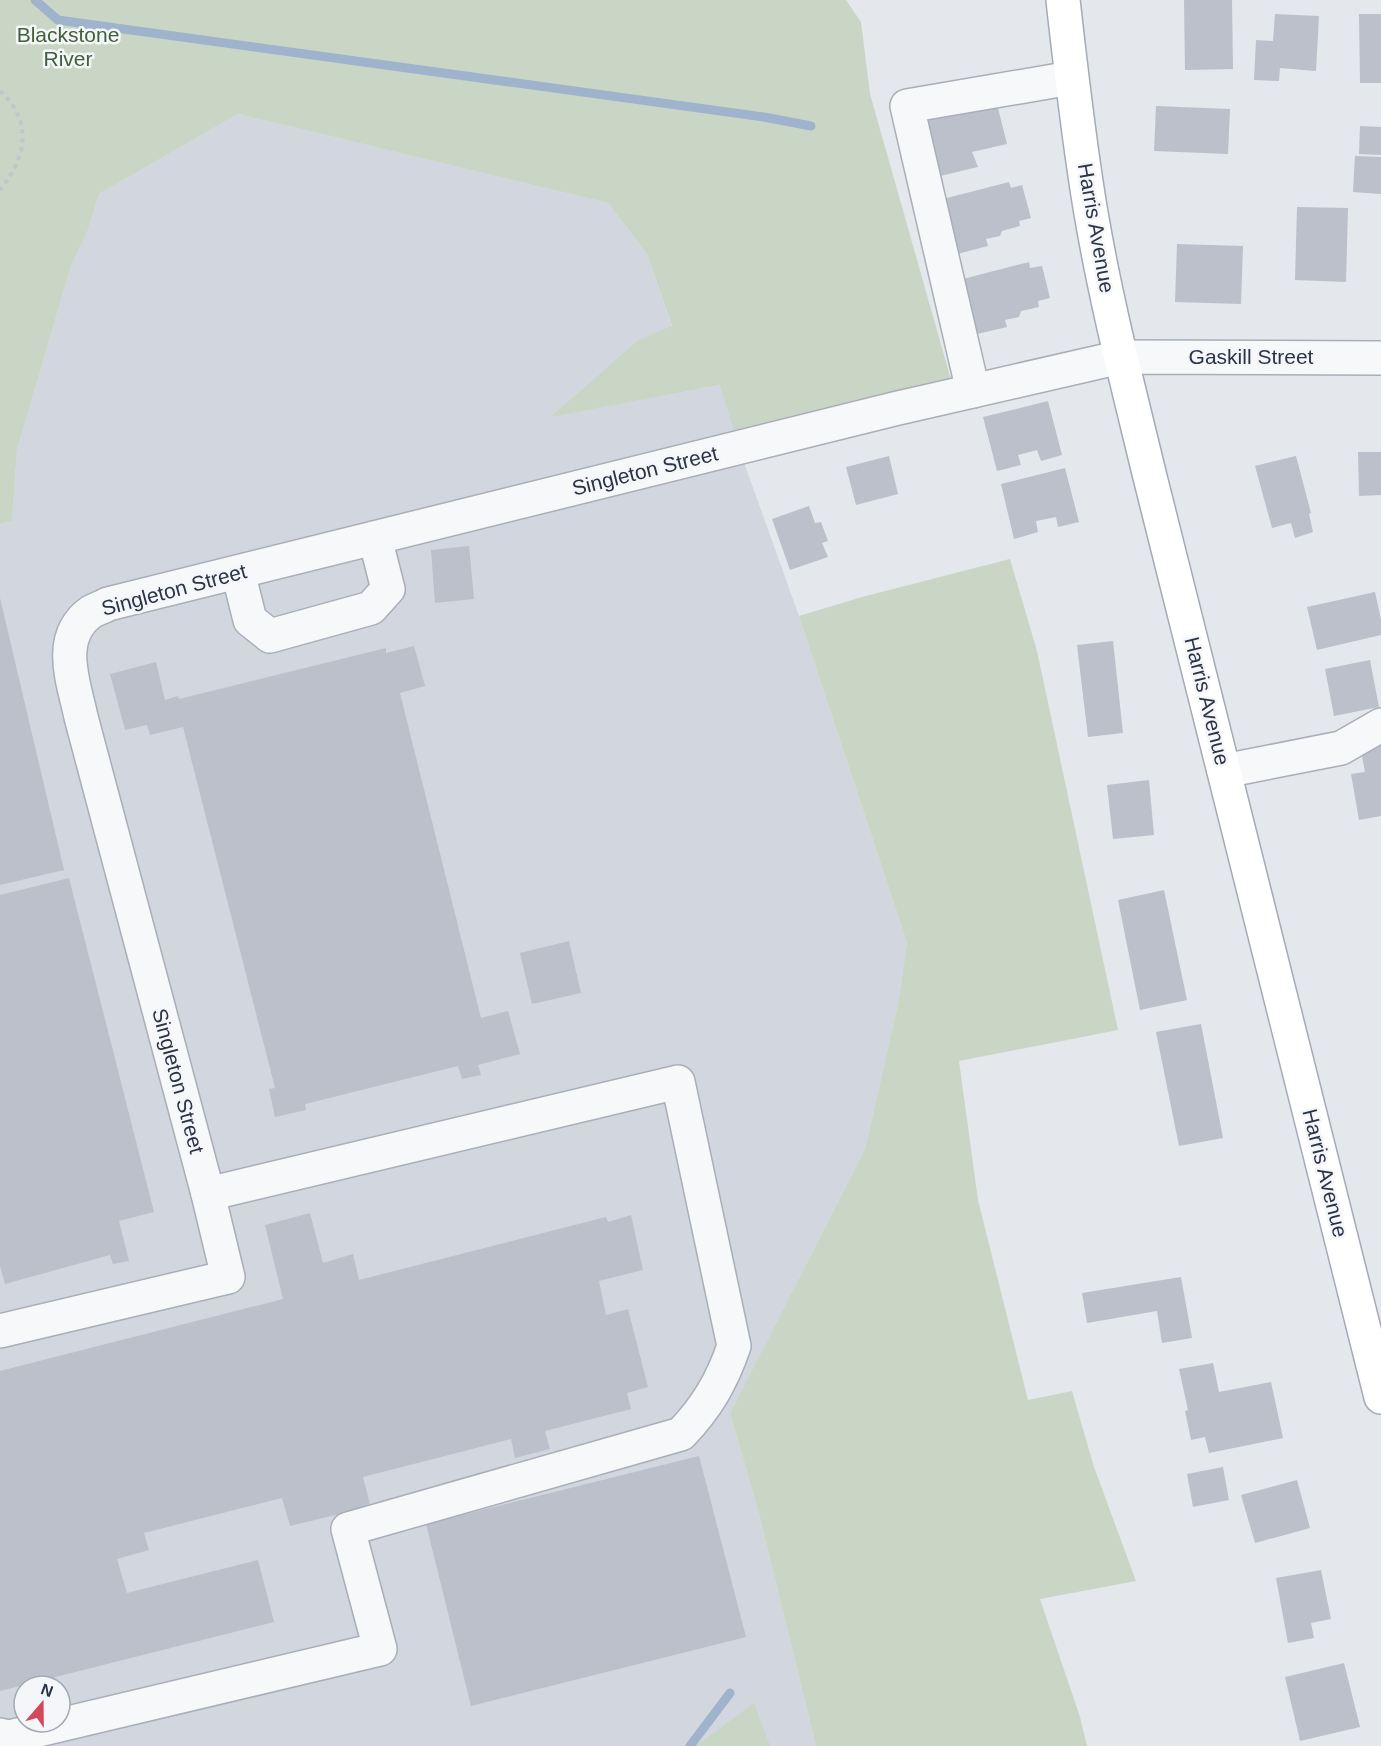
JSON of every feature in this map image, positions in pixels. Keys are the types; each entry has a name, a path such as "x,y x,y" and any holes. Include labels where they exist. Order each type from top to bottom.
{"main road":[{"name":"Harris Avenue","path":"1063,0 1071,78 1091,214 1121,357 1381,1397"}],"street":[{"path":"973,391 907,106 1071,78"},
{"name":"Gaskill Street","path":"1121,357 1381,358"},
{"name":"Singleton Street","path":"0,1330 228,1277 81,717 69,662 69,644 76,629 90,613 108,604 894,409 1121,357"},
{"path":"238,572 250,620 270,636 370,608 388,590 375,538"},
{"path":"1224,771 1341,748 1381,725"},
{"path":"0,1735 9,1737 380,1648 348,1529 681,1434 698,1416 713,1394 725,1373 734,1346 678,1082 208,1194"}],"path":[{"path":"0,91 18,115 23,144 14,170 0,190"}],"shaded area":[{"path":"238,114 608,203 647,254 672,327 638,340 551,416 721,385 742,457 799,616 907,943 898,1004 865,1149 730,1413 758,1510 816,1746 0,1746 0,524 12,521 17,450 71,266 88,230 99,194"}],"green space":[{"name":"Blackstone River","path":"0,0 846,0 861,22 870,94 957,401 742,457 720,385 550,417 638,340 672,326 647,254 608,203 238,114 99,194 88,230 71,266 17,450 12,521 0,524"},
{"path":"1010,559 1037,651 1118,1030 959,1061 978,1200 1028,1400 1072,1391 1094,1467 1136,1581 1040,1599 1080,1717 1087,1746 816,1746 758,1510 730,1413 865,1149 898,1004 907,943 799,616 862,597"},
{"path":"754,1703 770,1746 696,1746"}],"building":[{"path":"1184,0 1232,0 1233,69 1185,70"},
{"path":"1275,14 1319,16 1316,71 1280,68 1279,81 1254,80 1256,40 1273,41"},
{"path":"1359,14 1381,14 1381,83 1360,83"},
{"path":"996,100 1007,144 972,152 978,167 932,178 918,120"},
{"path":"1156,106 1230,109 1228,154 1154,151"},
{"path":"1360,126 1381,127 1381,155 1359,154"},
{"path":"1355,156 1381,157 1381,194 1353,192"},
{"path":"1009,182 1011,188 1022,185 1031,218 1019,221 1020,226 1002,231 1000,236 986,239 988,246 957,254 943,199"},
{"path":"1297,207 1348,208 1346,282 1295,280"},
{"path":"1177,244 1243,246 1241,304 1175,302"},
{"path":"1029,262 1030,268 1042,266 1050,298 1038,301 1039,307 1021,311 1019,317 1005,320 1007,327 977,334 963,279"},
{"path":"1048,401 1062,455 1041,461 1037,450 1018,455 1021,465 997,471 983,417"},
{"path":"1358,452 1381,452 1381,495 1359,496"},
{"path":"889,456 898,494 856,505 846,467"},
{"path":"1296,456 1311,513 1309,514 1313,532 1295,538 1291,523 1272,528 1255,466"},
{"path":"1065,468 1079,522 1058,527 1056,517 1036,521 1038,532 1014,539 1001,484"},
{"path":"809,506 815,523 821,522 828,541 822,543 828,557 790,570 772,519"},
{"path":"469,546 474,599 435,603 431,550"},
{"path":"1375,592 1381,620 1381,635 1317,650 1307,607"},
{"path":"0,598 64,870 0,885"},
{"path":"1113,641 1123,733 1088,737 1077,645"},
{"path":"414,646 425,686 400,693 481,1018 508,1011 520,1054 478,1065 481,1075 462,1079 458,1066 305,1104 306,1110 275,1117 269,1089 275,1088 183,727 150,735 147,725 125,730 110,674 156,662 165,700 178,696 179,699 386,648 386,653"},
{"path":"1370,660 1379,707 1334,716 1325,669"},
{"path":"1381,741 1381,816 1359,820 1351,774 1365,772 1360,745"},
{"path":"1149,780 1154,835 1113,839 1107,785"},
{"path":"69,878 154,1212 119,1221 129,1261 113,1264 110,1255 5,1284 0,1266 0,895"},
{"path":"1164,890 1187,1000 1140,1010 1118,900"},
{"path":"569,941 581,993 532,1004 520,953"},
{"path":"1201,1024 1223,1138 1179,1146 1156,1032"},
{"path":"310,1213 323,1263 353,1254 359,1280 606,1217 608,1222 631,1215 643,1270 599,1281 606,1315 628,1309 648,1387 627,1393 631,1409 545,1431 550,1449 515,1458 511,1439 363,1477 370,1504 363,1506 364,1508 290,1526 282,1498 144,1533 149,1550 117,1559 127,1593 258,1560 274,1622 68,1674 12,1674 12,1688 0,1691 0,1371 283,1299 265,1225"},
{"path":"1181,1277 1192,1338 1162,1343 1157,1311 1087,1323 1082,1293"},
{"path":"1213,1363 1219,1392 1271,1382 1283,1438 1209,1453 1205,1437 1191,1440 1185,1411 1188,1410 1179,1369"},
{"path":"699,1456 746,1637 471,1706 426,1524"},
{"path":"1223,1467 1229,1500 1193,1507 1187,1474"},
{"path":"1297,1480 1310,1528 1255,1543 1241,1495"},
{"path":"1321,1570 1331,1619 1311,1623 1314,1638 1288,1643 1276,1578"},
{"path":"1344,1663 1360,1727 1300,1741 1285,1677"}],"waterway":[{"path":"35,0 58,20 764,117 811,126"},
{"path":"690,1746 730,1693"}]}
